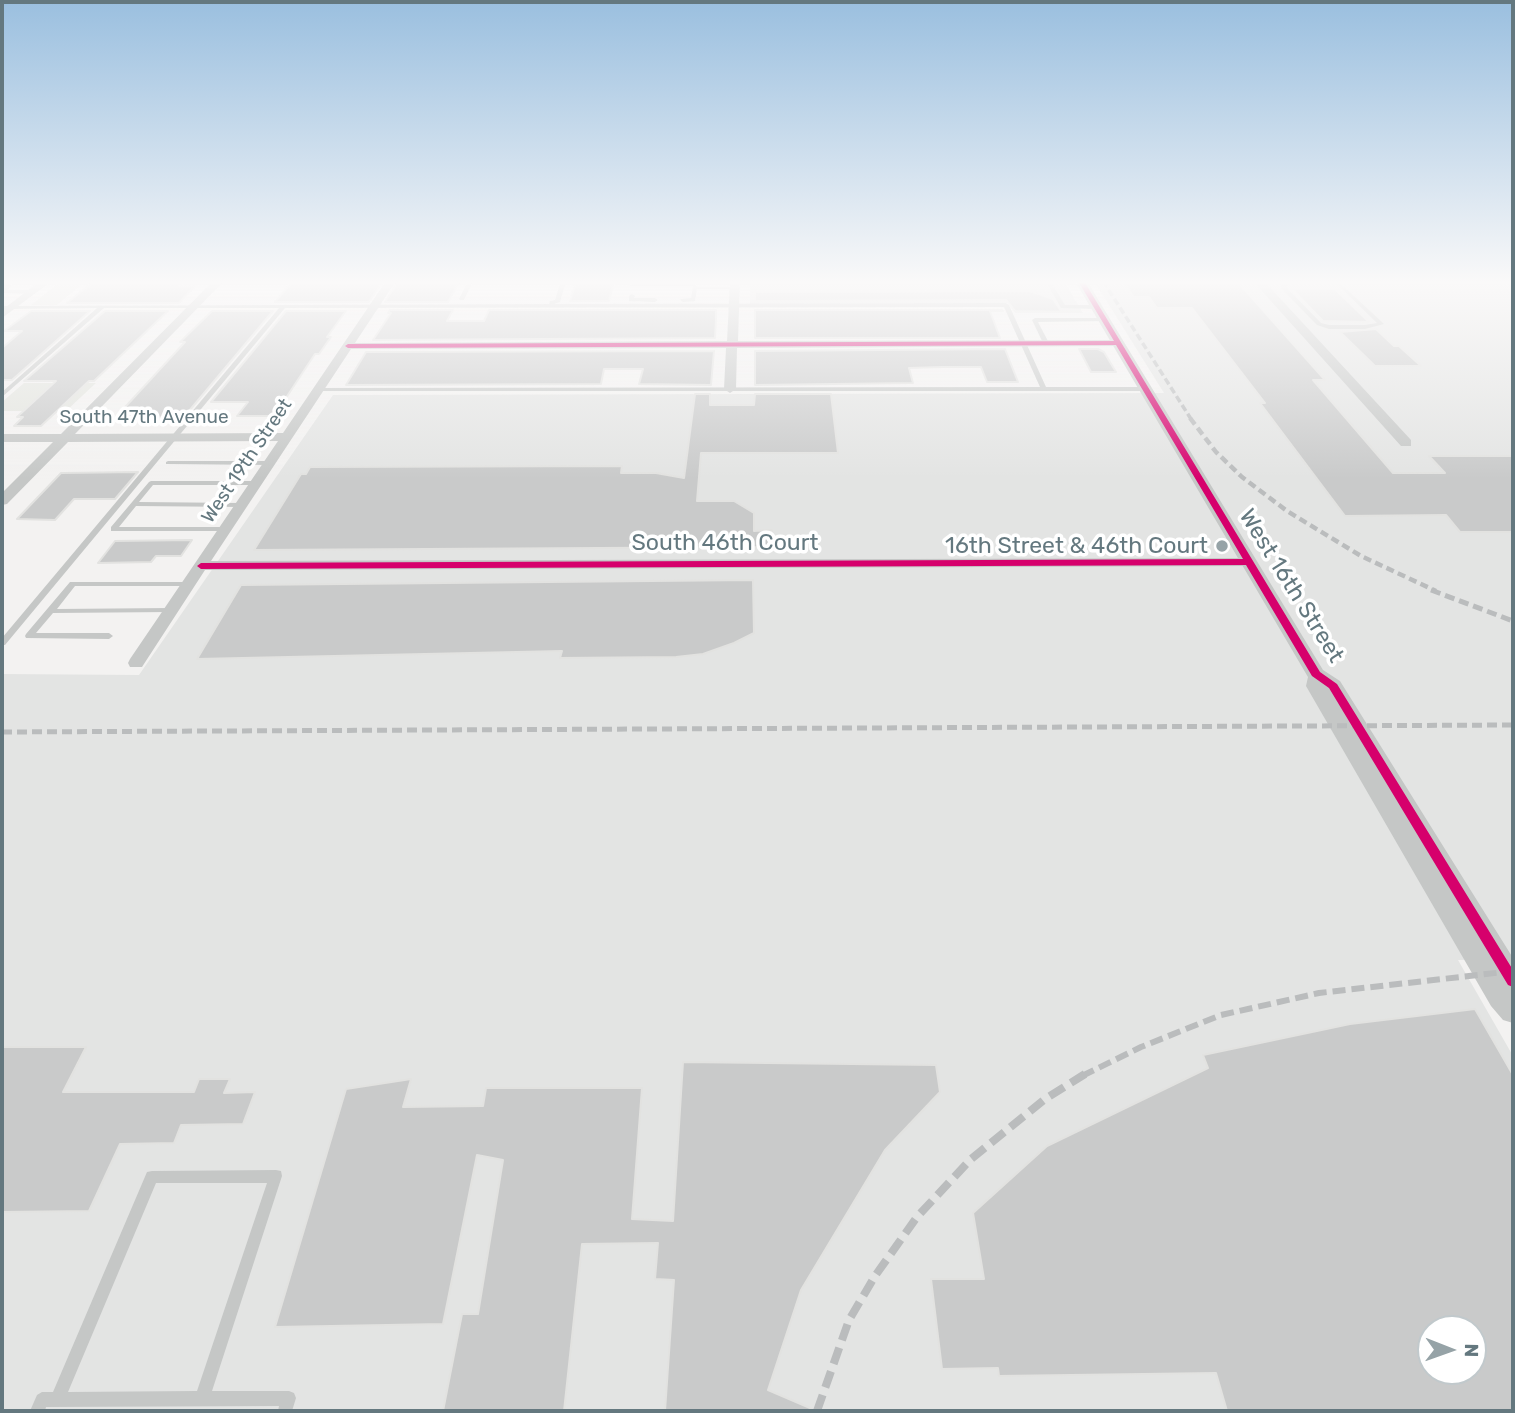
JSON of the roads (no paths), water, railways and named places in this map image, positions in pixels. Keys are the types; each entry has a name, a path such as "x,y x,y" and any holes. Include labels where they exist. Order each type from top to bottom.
{"street":[{"path":"2,501 154,347"},
{"name":"West 19th Street","path":"136,663 347,347"},
{"path":"730,389 731,347"},
{"name":"West 16th Street","path":"1120,347 1316,674 1333,686 1513,981"},
{"path":"1318,347 1406,443"},
{"name":"South 47th Avenue","path":"2,438 287,437"},
{"name":"South 46th Court","path":"201,566 1250,562"},
{"name":"West 16th Street","path":"1316,674 1316,686 1501,998 1513,1011"}],"lane":[{"path":"2,395 57,347"},
{"path":"2,643 250,347"},
{"path":"1025,347 1043,388"},
{"path":"318,389 1146,388"},
{"path":"168,463 269,463"},
{"path":"226,529 114,529 151,483 256,483"},
{"path":"134,504 241,505"},
{"path":"108,636 29,636 73,584 189,584"},
{"path":"51,611 172,610"},
{"path":"57,1400 152,1177 276,1176 202,1399"},
{"path":"37,1411 42,1400 289,1398 285,1411"}],"railway":[{"path":"1145,347 1191,419"},
{"path":"1190,418 1216,452 1242,477 1287,511 1361,556 1436,591"},
{"path":"1431,590 1513,621"},
{"path":"2,732 1513,725"},
{"path":"1082,1076 1141,1047 1221,1015 1319,993 1513,971"},
{"path":"817,1411 849,1320 875,1276 917,1217 971,1159 1045,1099 1085,1074"}],"place":[{"name":"16th Street & 46th Court","path":"1222,546"}]}
